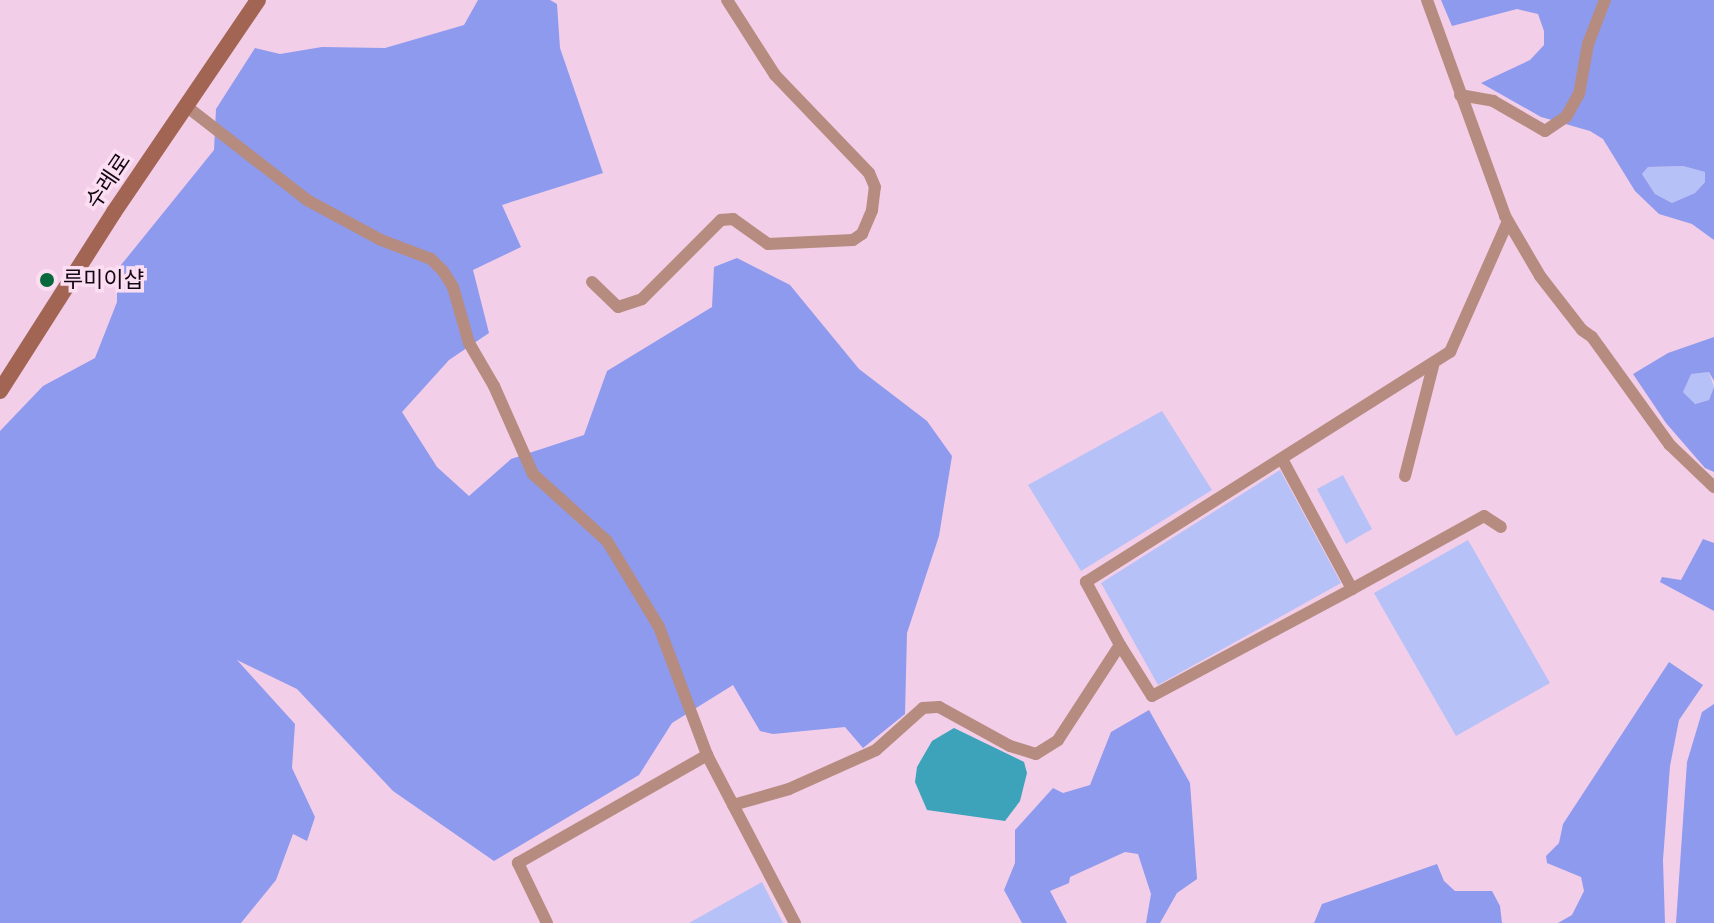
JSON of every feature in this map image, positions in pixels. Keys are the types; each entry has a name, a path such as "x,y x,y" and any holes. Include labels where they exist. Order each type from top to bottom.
{"main road":[{"name":"수레로","path":"0,391 258,0"}],"street":[{"path":"592,282 618,307 642,299 721,220 733,219 768,244 853,240 862,234 874,198 875,187 869,173 775,75 727,0"},
{"path":"1427,0 1508,221 1554,297 1592,337 1670,445 1714,487"},
{"path":"1460,95 1493,101 1545,131 1566,117 1579,94 1588,44 1605,0"},
{"path":"186,106 307,200 381,240 431,259 443,271 453,287 469,343 494,386 533,474 607,541 659,627 707,755 795,923"},
{"path":"1501,527 1484,516 1152,696 1086,582 1433,366 1450,352 1508,221"},
{"path":"1405,476 1433,366"},
{"path":"1282,459 1352,589"},
{"path":"733,805 789,789 876,750 923,708 939,707 1010,746 1036,754 1058,740 1120,645"},
{"path":"547,923 518,863 707,755"}],"shaded area":[{"path":"478,0 550,0 557,4 560,48 603,173 502,205 521,247 473,270 489,333 449,360 402,412 437,467 469,496 511,459 584,435 607,371 712,307 714,267 737,258 790,285 859,369 927,421 952,456 939,536 907,633 905,714 863,748 845,727 773,734 760,731 733,685 672,723 639,775 494,861 393,791 297,689 237,660 295,724 292,768 315,817 307,841 293,834 276,880 241,923 0,923 0,431 43,386 95,358 117,302 117,270 214,150 216,109 255,48 280,54 322,47 385,48 464,25"},
{"path":"1441,0 1714,0 1714,240 1692,224 1659,214 1635,191 1603,139 1590,131 1541,117 1481,83 1530,60 1544,45 1544,31 1538,14 1517,9 1452,26","holes":["1683,166 1705,172 1705,182 1695,193 1672,203 1655,194 1642,174 1648,167"]},
{"path":"1683,166 1705,172 1705,182 1695,193 1672,203 1655,194 1642,174 1648,167"},
{"path":"1714,337 1714,381 1709,372 1691,374 1683,392 1695,404 1709,400 1714,387 1714,472 1705,468 1666,423 1633,374 1668,353"},
{"path":"1709,372 1714,387 1709,400 1694,404 1683,392 1690,374"},
{"path":"1162,411 1212,490 1081,571 1028,485"},
{"path":"1280,470 1341,583 1158,685 1101,583"},
{"path":"1343,475 1372,529 1346,544 1317,489"},
{"path":"1703,539 1714,543 1714,611 1660,582 1662,577 1681,580"},
{"path":"1468,540 1550,683 1456,736 1374,593"},
{"path":"1669,662 1703,685 1679,720 1670,766 1663,860 1665,923 1558,923 1572,915 1584,891 1581,877 1547,863 1546,856 1559,843 1563,824"},
{"path":"1714,704 1714,923 1676,923 1687,762 1702,712"},
{"path":"1149,710 1190,783 1197,879 1177,893 1160,923 1146,923 1151,894 1138,854 1125,852 1070,877 1069,883 1050,891 1067,923 1022,923 1004,890 1015,863 1015,830 1053,788 1063,793 1090,785 1111,732"},
{"path":"954,728 1024,762 1027,773 1020,801 1005,821 927,810 915,782 917,767 932,741"},
{"path":"1437,864 1444,881 1455,891 1492,891 1500,906 1502,923 1314,923 1322,904"},
{"path":"762,882 783,923 689,923"}],"place":[{"name":"루미이샵","path":"47,280"}]}
